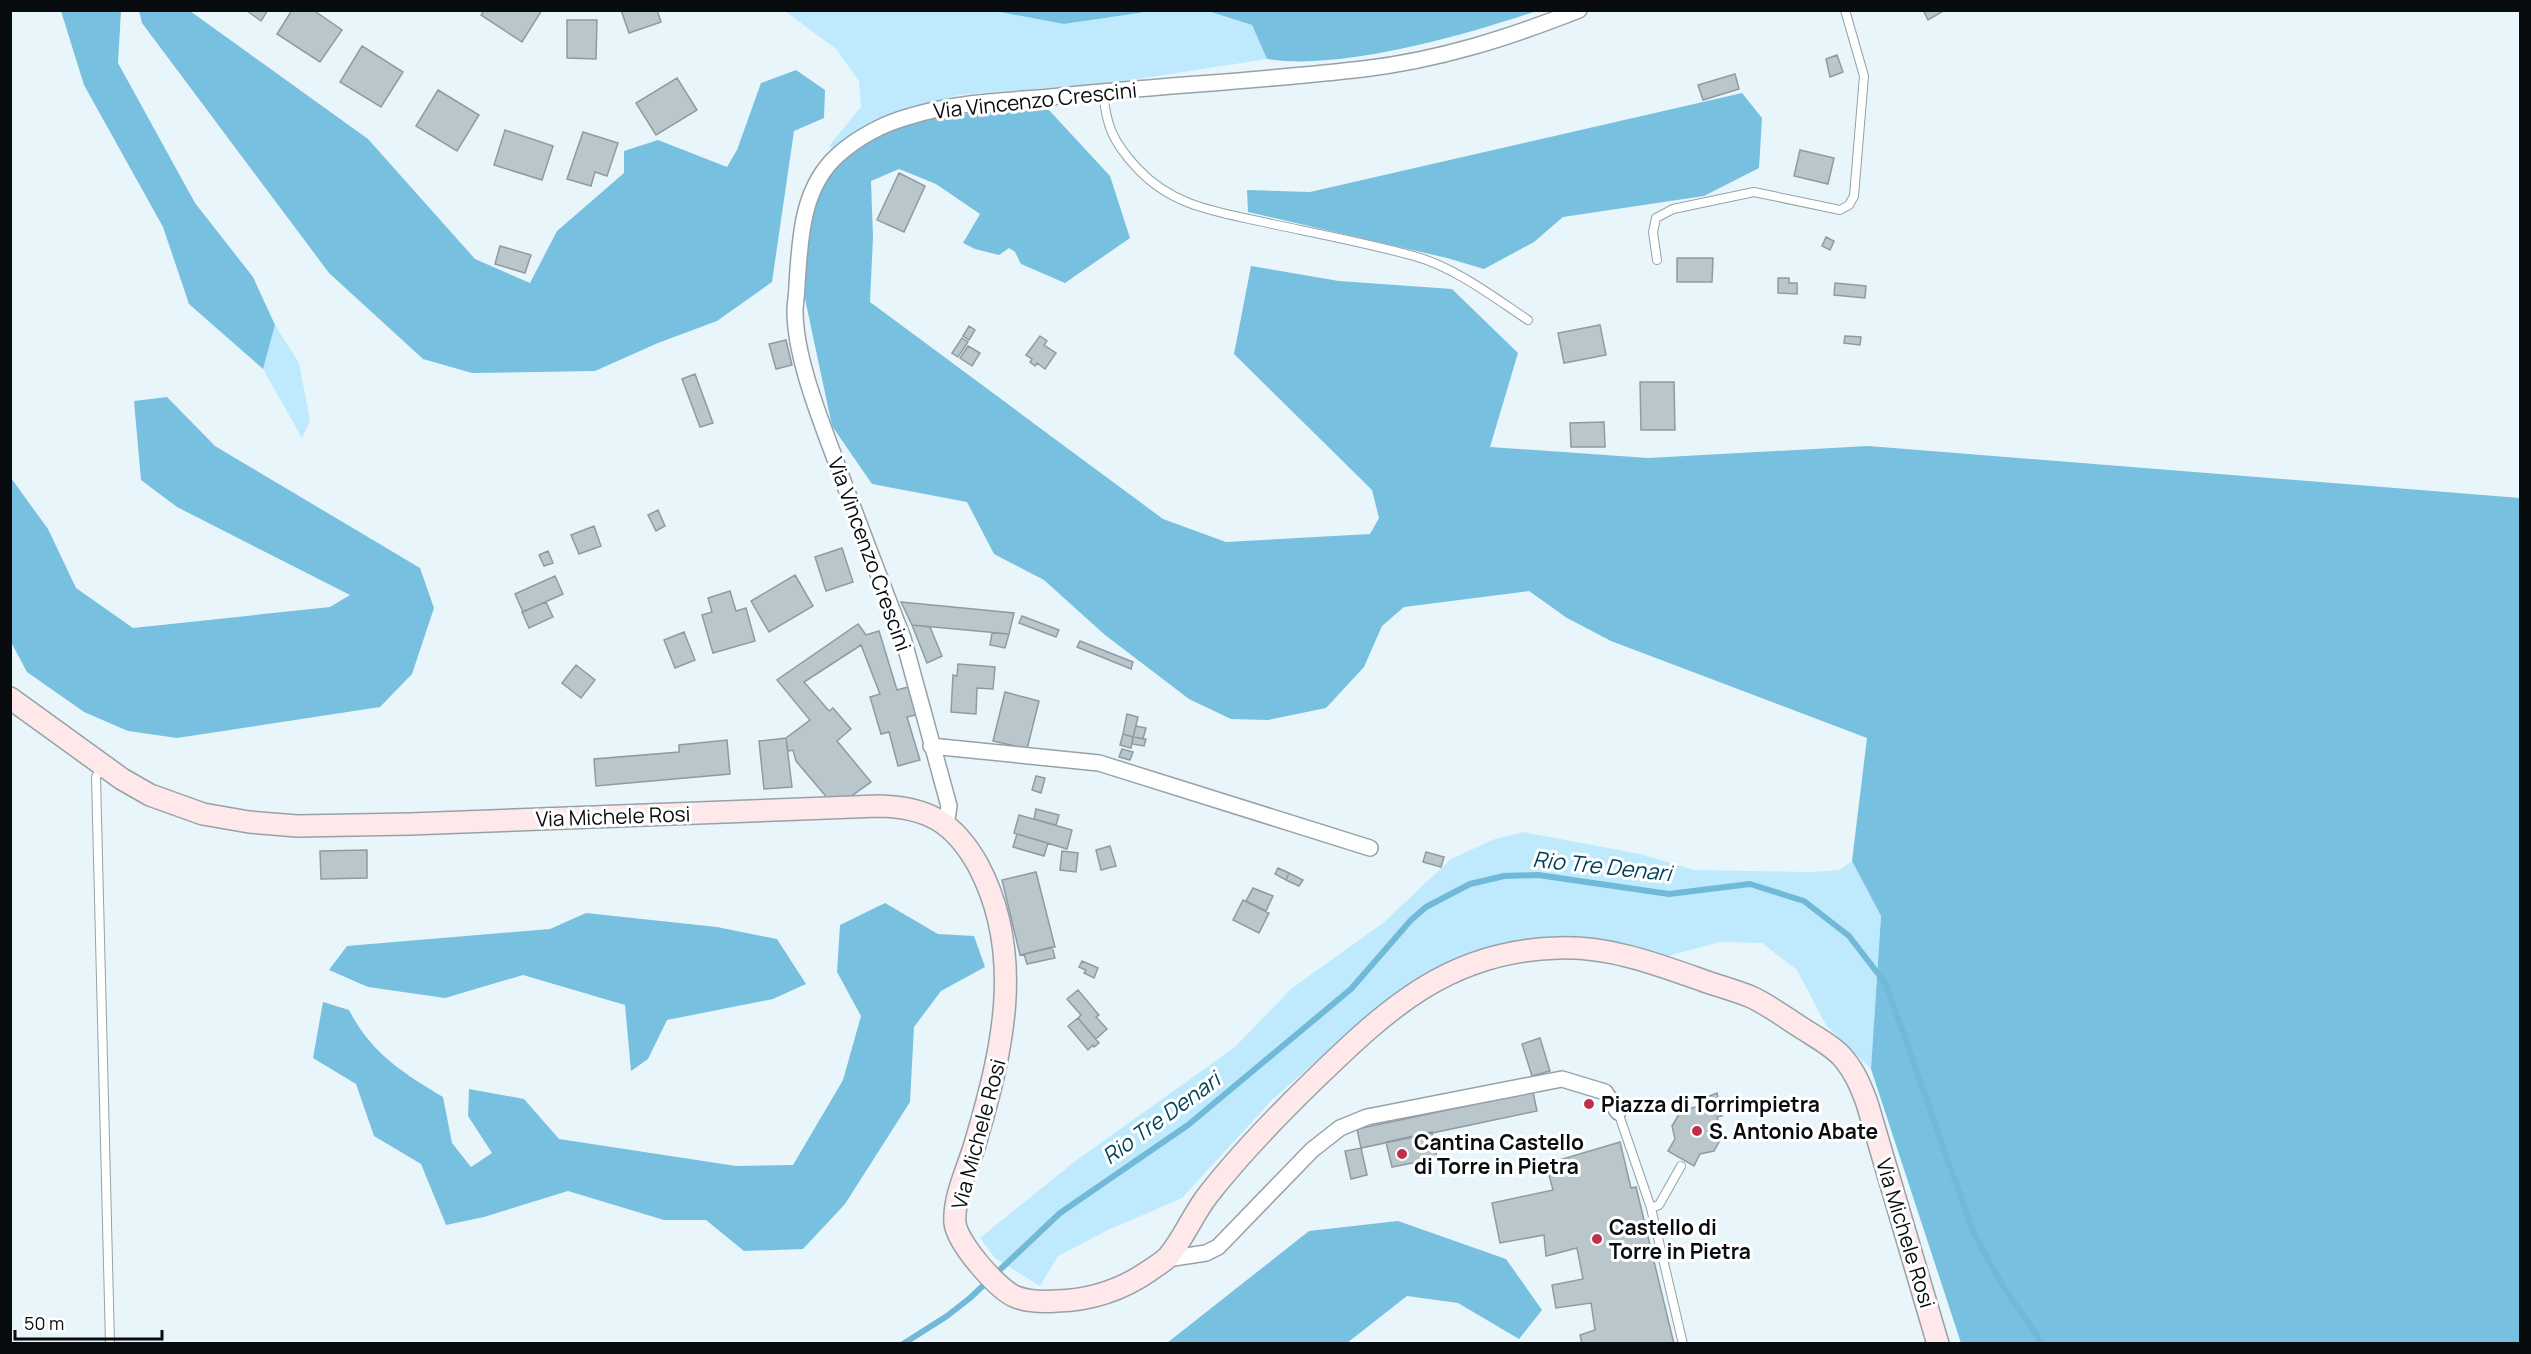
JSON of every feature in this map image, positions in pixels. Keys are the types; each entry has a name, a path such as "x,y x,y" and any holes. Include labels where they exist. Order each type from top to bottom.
{"street":[{"name":"Via Vincenzo Crescini","path":"946,825 949,806 903,639 820,419 806,371 795,312 797,260 805,212 817,183 833,159 862,137 897,120 953,107 1406,63 1451,54 1496,41 1579,10"},
{"name":"Via Michele Rosi","path":"10,698 140,790 184,808 223,818 297,826 410,824 879,806 921,811 946,825 971,854 988,889 1000,929 1005,983 1005,1023 1001,1047 957,1205 955,1224 963,1242 999,1286 1009,1294 1027,1300 1084,1300 1122,1287 1167,1258 1206,1198 1284,1109 1369,1027 1401,1002 1458,969 1485,959 1541,949 1583,949 1605,952 1665,967 1752,997 1822,1041 1842,1057 1855,1075 1867,1103 1938,1344"},
{"path":"931,746 1099,763 1370,848"},
{"path":"1167,1258 1206,1253 1224,1243 1312,1150 1340,1128 1367,1117 1562,1079 1605,1092 1618,1112"}],"lane":[{"path":"1657,260 1653,232 1656,218 1673,209 1754,192 1840,210 1849,205 1854,196 1864,76 1845,10"},
{"path":"1103,91 1105,115 1112,138 1146,178 1173,197 1203,208 1430,261 1462,277 1528,320"},
{"path":"103,765 96,777 110,1344"},
{"path":"1618,1112 1651,1208 1683,1344"},
{"path":"1651,1208 1659,1204 1681,1167"}],"shaded area":[{"path":"61,11 121,11 118,63 195,203 253,277 275,325 263,369 189,304 163,227 84,85"},
{"path":"139,11 190,11 368,139 475,259 530,283 557,231 624,173 624,151 658,140 727,167 737,150 761,83 796,70 825,90 824,118 794,131 772,282 717,321 658,343 595,371 472,373 423,359 329,273 142,23"},
{"path":"785,11 994,11 1064,24 1152,11 1208,11 1252,25 1267,59 1112,83 959,95 898,111 873,123 836,150 829,146 861,107 859,81 836,49"},
{"path":"994,11 1152,11 1064,24"},
{"path":"1208,11 1537,11 1440,40 1403,48 1331,60 1297,61 1267,59 1252,25"},
{"path":"1742,93 1762,118 1759,168 1704,196 1563,217 1534,242 1484,269 1447,258 1248,212 1247,190 1310,192"},
{"path":"1048,109 1110,176 1130,238 1065,283 1021,264 1015,252 1009,248 999,255 975,249 963,243 980,214 936,184 899,169 871,181 873,237 870,302 1163,519 1226,542 1370,534 1379,518 1372,490 1234,354 1251,266 1339,281 1452,289 1518,353 1490,447 1648,458 1868,446 2520,498 2520,1343 1961,1343 1871,1069 1881,916 1852,861 1867,738 1611,641 1567,618 1529,591 1404,607 1382,626 1364,667 1326,708 1268,720 1231,719 1189,699 1105,635 1044,580 994,554 967,502 872,484 832,426 801,280 812,215 832,167 864,141 929,116"},
{"path":"275,325 299,363 310,420 302,438 263,369"},
{"path":"167,397 215,446 420,568 434,608 412,674 380,707 177,738 128,731 84,712 27,672 11,642 11,478 48,529 76,588 133,628 330,607 350,595 177,507 141,480 134,401"},
{"path":"1523,832 1640,854 1694,870 1813,872 1839,870 1852,861 1881,916 1871,1069 1826,1025 1797,970 1762,943 1720,942 1668,956 1570,938 1504,942 1462,957 1419,979 1379,1006 1272,1100 1182,1198 1108,1230 1058,1256 1040,1286 995,1258 980,1238 1074,1162 1235,1047 1291,989 1383,923 1451,859 1495,839"},
{"path":"885,903 938,934 974,936 985,967 941,991 914,1027 910,1102 845,1204 803,1249 744,1251 706,1220 664,1220 568,1191 484,1217 446,1225 421,1164 374,1136 356,1084 313,1058 323,1002 349,1010 367,1038 389,1061 443,1097 452,1143 471,1167 492,1153 468,1116 469,1089 524,1099 559,1139 736,1166 793,1165 843,1080 861,1016 837,972 840,925"},
{"path":"586,913 717,927 777,939 806,984 773,999 667,1020 648,1059 631,1071 625,1005 523,975 445,998 368,987 329,970 347,946 550,929"},
{"path":"1398,1221 1506,1259 1542,1310 1519,1339 1458,1303 1407,1296 1347,1343 1167,1343 1309,1231"}],"building":[{"path":"246,10 268,10 261,21"},
{"path":"292,10 313,10 342,30 320,62 277,34"},
{"path":"484,10 542,10 522,42 481,15"},
{"path":"621,10 657,10 661,22 629,33"},
{"path":"1923,10 1945,10 1928,20"},
{"path":"567,20 597,20 596,59 567,58"},
{"path":"362,46 403,72 381,107 340,82"},
{"path":"1837,55 1843,72 1830,77 1826,59"},
{"path":"1735,74 1739,89 1703,100 1698,85"},
{"path":"677,78 697,110 656,135 636,103"},
{"path":"438,90 479,115 457,151 416,126"},
{"path":"505,130 553,146 542,180 494,165"},
{"path":"583,132 618,143 607,176 595,172 591,186 567,179"},
{"path":"1800,150 1834,158 1828,184 1794,176"},
{"path":"899,173 925,186 904,232 877,220"},
{"path":"1826,237 1834,241 1830,250 1822,246"},
{"path":"500,246 531,255 525,273 495,264"},
{"path":"1677,258 1713,258 1712,282 1677,282"},
{"path":"1778,278 1789,278 1789,283 1797,283 1797,294 1778,293"},
{"path":"1835,283 1866,286 1865,298 1834,295"},
{"path":"1600,325 1606,355 1564,363 1558,333"},
{"path":"969,326 975,330 969,340 963,336"},
{"path":"1040,336 1047,341 1044,345 1056,353 1045,369 1037,363 1035,366 1030,362 1032,359 1026,355"},
{"path":"1845,336 1861,337 1860,345 1844,343"},
{"path":"962,338 968,342 958,357 952,353"},
{"path":"786,340 792,365 776,369 769,344"},
{"path":"968,346 980,353 972,366 960,358"},
{"path":"695,374 713,423 700,427 682,379"},
{"path":"1640,382 1674,382 1675,430 1641,430"},
{"path":"1604,422 1605,447 1571,447 1570,423"},
{"path":"658,510 665,526 656,531 648,515"},
{"path":"594,526 601,546 579,554 571,535"},
{"path":"842,548 853,582 826,591 815,557"},
{"path":"548,551 553,563 544,566 539,555"},
{"path":"795,575 813,606 769,632 751,601"},
{"path":"555,576 563,594 523,612 515,594"},
{"path":"730,591 736,611 746,608 755,641 713,653 702,615 712,612 708,598"},
{"path":"546,602 553,617 529,628 522,612"},
{"path":"901,602 1014,613 1009,634 912,625"},
{"path":"1022,616 1059,630 1056,637 1019,623"},
{"path":"858,624 866,635 879,631 897,690 908,687 916,715 907,717 920,760 898,766 889,732 881,734 870,697 880,694 861,645 804,682 829,711 833,708 851,729 837,741 871,782 850,797 829,800 796,761 793,750 788,751 786,738 810,720 777,680"},
{"path":"912,625 930,627 942,656 927,663"},
{"path":"684,632 695,660 675,668 664,640"},
{"path":"992,633 1009,634 1005,648 990,645"},
{"path":"1080,641 1133,662 1131,669 1077,647"},
{"path":"958,664 995,667 993,689 977,688 976,714 951,712 953,675 957,676"},
{"path":"576,665 595,680 581,698 562,683"},
{"path":"1005,692 1039,701 1027,749 993,741"},
{"path":"1127,714 1138,717 1133,737 1123,734"},
{"path":"1136,726 1146,728 1143,739 1133,737"},
{"path":"1123,734 1133,737 1131,748 1120,745"},
{"path":"1133,737 1146,739 1144,746 1132,744"},
{"path":"786,738 792,787 764,789 759,741"},
{"path":"727,740 730,774 596,786 594,759 679,752 679,745"},
{"path":"1122,749 1133,752 1130,760 1119,757"},
{"path":"1036,776 1045,778 1041,793 1032,790"},
{"path":"1036,809 1059,815 1056,825 1034,819"},
{"path":"1019,815 1072,830 1067,849 1014,833"},
{"path":"1017,834 1048,843 1044,856 1013,847"},
{"path":"1110,846 1116,866 1101,870 1096,850"},
{"path":"367,850 367,878 321,879 320,851"},
{"path":"1062,851 1078,853 1076,872 1060,870"},
{"path":"1426,852 1444,857 1441,867 1423,862"},
{"path":"1278,868 1289,873 1286,880 1275,874"},
{"path":"1036,872 1055,947 1020,955 1002,880"},
{"path":"1289,873 1303,880 1299,886 1286,880"},
{"path":"1253,888 1273,896 1266,911 1246,901"},
{"path":"1243,900 1269,913 1259,933 1233,920"},
{"path":"1052,947 1055,958 1027,964 1024,954"},
{"path":"1082,961 1098,968 1094,978 1084,973 1086,970 1079,967"},
{"path":"1078,990 1099,1015 1096,1017 1107,1029 1096,1039 1078,1018 1081,1015 1067,999"},
{"path":"1078,1018 1099,1043 1088,1050 1068,1026"},
{"path":"1540,1038 1550,1071 1532,1076 1522,1044"},
{"path":"1533,1092 1537,1111 1361,1148 1357,1129"},
{"name":"S. Antonio Abate","path":"1717,1093 1722,1116 1717,1117 1723,1135 1714,1151 1700,1154 1694,1166 1668,1151 1675,1139 1672,1126 1681,1111 1699,1106 1699,1100"},
{"path":"1432,1132 1437,1158 1392,1167 1386,1142"},
{"name":"Castello di Torre in Pietra","path":"1620,1142 1631,1188 1636,1187 1674,1344 1582,1344 1580,1335 1595,1330 1591,1303 1556,1308 1552,1285 1583,1279 1577,1248 1546,1256 1544,1235 1500,1243 1492,1203 1553,1190 1546,1164"},
{"path":"1361,1148 1367,1175 1351,1179 1345,1151"}],"waterway":[{"name":"Rio Tre Denari","path":"903,1344 947,1316 970,1298 1060,1213 1188,1125 1351,989 1411,920 1426,907 1470,884 1504,876 1538,875 1669,894 1750,884 1804,901 1849,936 1886,984 1973,1232 2004,1288 2043,1344"}],"place":[{"name":"Piazza di Torrimpietra","path":"1589,1104"},
{"name":"S. Antonio Abate","path":"1697,1131"},
{"name":"Cantina Castello di Torre in Pietra","path":"1402,1154"},
{"name":"Castello di Torre in Pietra","path":"1597,1239"}]}
